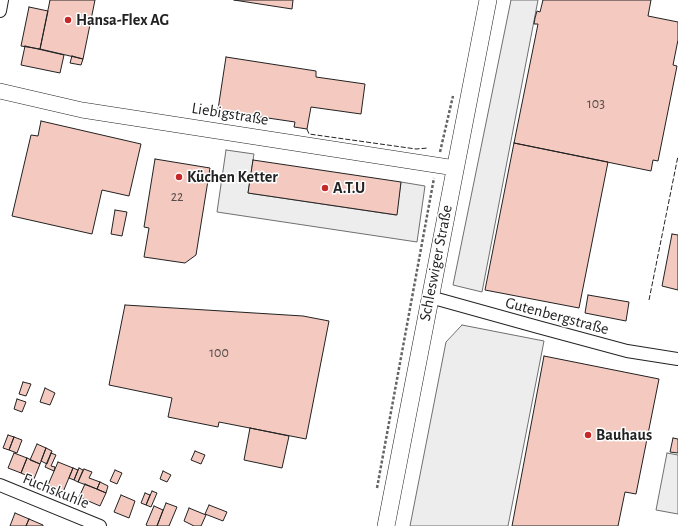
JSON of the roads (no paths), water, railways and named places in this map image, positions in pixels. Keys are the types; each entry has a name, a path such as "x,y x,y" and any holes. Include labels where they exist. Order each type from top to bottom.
{"main road":[{"name":"Schleswiger Straße","path":"386,526 488,0"}],"street":[{"path":"0,11 2,0"},
{"name":"Liebigstraße","path":"0,91 82,110 455,168"},
{"name":"Gutenbergstraße","path":"430,297 628,351 678,360"},
{"name":"Fuchskuhle","path":"0,485 100,526"}],"place":[{"name":"Hansa-Flex AG","path":"68,20"},
{"name":"Küchen Ketter","path":"179,177"},
{"name":"A.T.U","path":"325,188"},
{"name":"Bauhaus","path":"588,435"}]}
